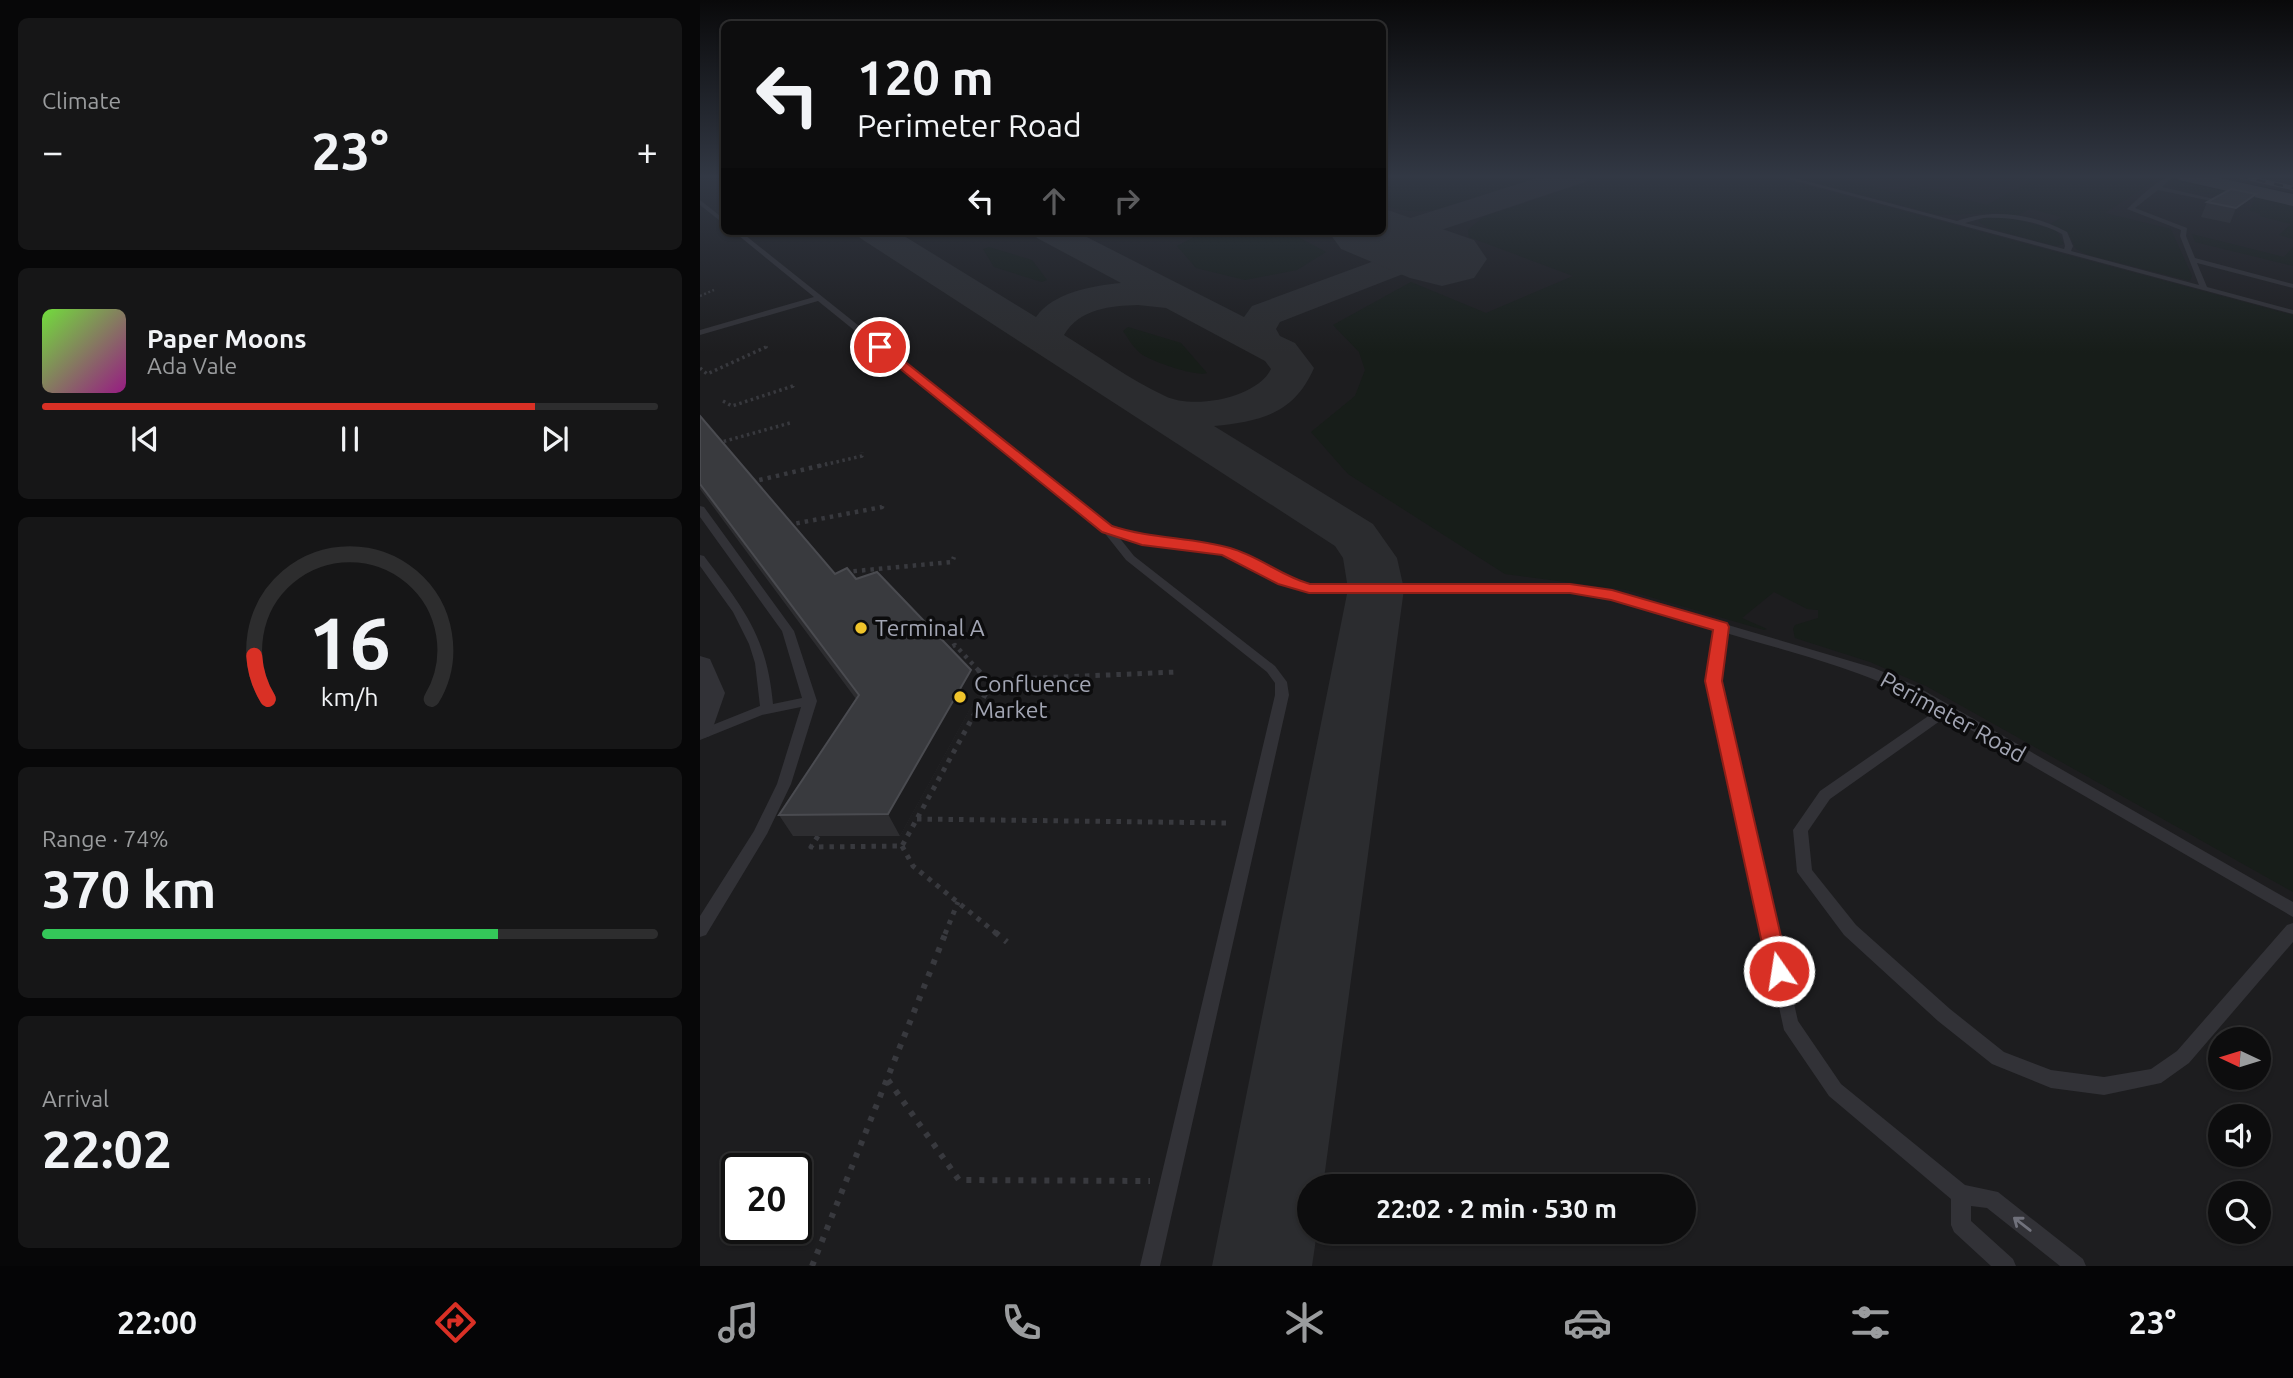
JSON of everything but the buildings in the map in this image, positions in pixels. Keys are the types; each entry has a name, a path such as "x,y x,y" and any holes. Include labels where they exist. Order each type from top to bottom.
{"street":[{"path":"700,665 711,692 700,729"}],"lane":[{"name":"Perimeter Road","path":"741,235 1107,529 1142,540 1208,546 1239,555 1283,581 1309,589 1570,588 1612,595 1869,671 1947,710 2293,910"},
{"path":"2003,235 2293,312"},
{"path":"2064,235 2069,246 2067,252"},
{"path":"2183,235 2204,288"},
{"path":"2192,259 2293,286"},
{"path":"700,333 747,322 762,313 819,298"},
{"path":"700,509 788,631 810,701 783,784 760,834 700,930"},
{"path":"1107,529 1130,558 1271,669 1281,682 1282,695 1150,1266"},
{"path":"700,558 755,636 766,673 767,709"},
{"path":"1721,627 1714,681 1790,1024 1835,1090 1961,1194 1991,1199 2076,1266"},
{"path":"700,735 767,709 810,701"},
{"path":"1947,710 1825,795 1800,831 1805,872 1850,930 1944,1015 1998,1058 2051,1079 2104,1086 2155,1077 2183,1057 2293,930"},
{"path":"1961,1194 1961,1225 2006,1266"}],"path":[{"path":"700,296 714,290"},
{"path":"700,368 707,374 766,347 764,344"},
{"path":"723,401 732,405 793,386 793,383"},
{"path":"717,443 790,423"},
{"path":"751,483 862,456 862,452"},
{"path":"787,525 882,507 884,502"},
{"path":"838,573 952,562 954,557"},
{"path":"942,652 955,645 991,684"},
{"path":"902,846 991,684 1015,679 1177,672"},
{"path":"937,768 945,768"},
{"path":"917,819 1230,823"},
{"path":"818,836 811,847 902,846"},
{"path":"902,846 913,866 1007,942"},
{"path":"812,1266 958,902"},
{"path":"887,1080 959,1180 1166,1181"}],"shaded area":[{"path":"700,235 2293,235 2293,1266 700,1266"},
{"path":"1197,235 1295,235 1326,252 1297,270 1245,280 1196,268 1177,246"},
{"path":"1993,235 2293,315 2293,892 1926,686 1870,662 1795,638 1795,625 1818,618 1818,610 1807,609 1774,592 1742,618 1767,629 1764,630 1626,590 1505,574 1348,474 1311,432 1355,396 1365,370 1359,352 1333,325 1411,282 1486,313 1573,276 1469,237"},
{"path":"2015,235 2059,235 2064,244 2056,246"},
{"path":"2069,235 2174,235 2192,276 2190,281 2085,254 2075,248"},
{"path":"2192,235 2284,257 2293,247 2293,266 2195,242"},
{"path":"989,247 1032,260 1047,280 1042,282 994,267 983,249"},
{"path":"1128,327 1181,343 1207,373 1184,371 1145,356 1135,348 1123,331"}],"taxiway":[{"path":"878,235 1156,410"},
{"path":"1057,235 1280,352 1293,368 1285,385 1272,397 1255,405 1214,413 1156,410"},
{"path":"1387,237 1393,235"},
{"path":"1264,343 1256,329 1266,314 1427,253"},
{"path":"1047,341 1044,335 1053,321 1082,302 1119,295 1172,297"},
{"path":"1156,410 1354,535 1370,558 1376,589 1262,1266"}],"runway":[{"path":"1381,235 1442,259"}],"place":[{"name":"Terminal A","path":"861,628"},
{"name":"Confluence Market","path":"960,697"}],"route":[{"path":"880,347 1107,529 1142,540 1208,546 1223,550 1239,555 1283,581 1309,589 1570,588 1612,595 1721,627 1714,681 1779,971"}]}
